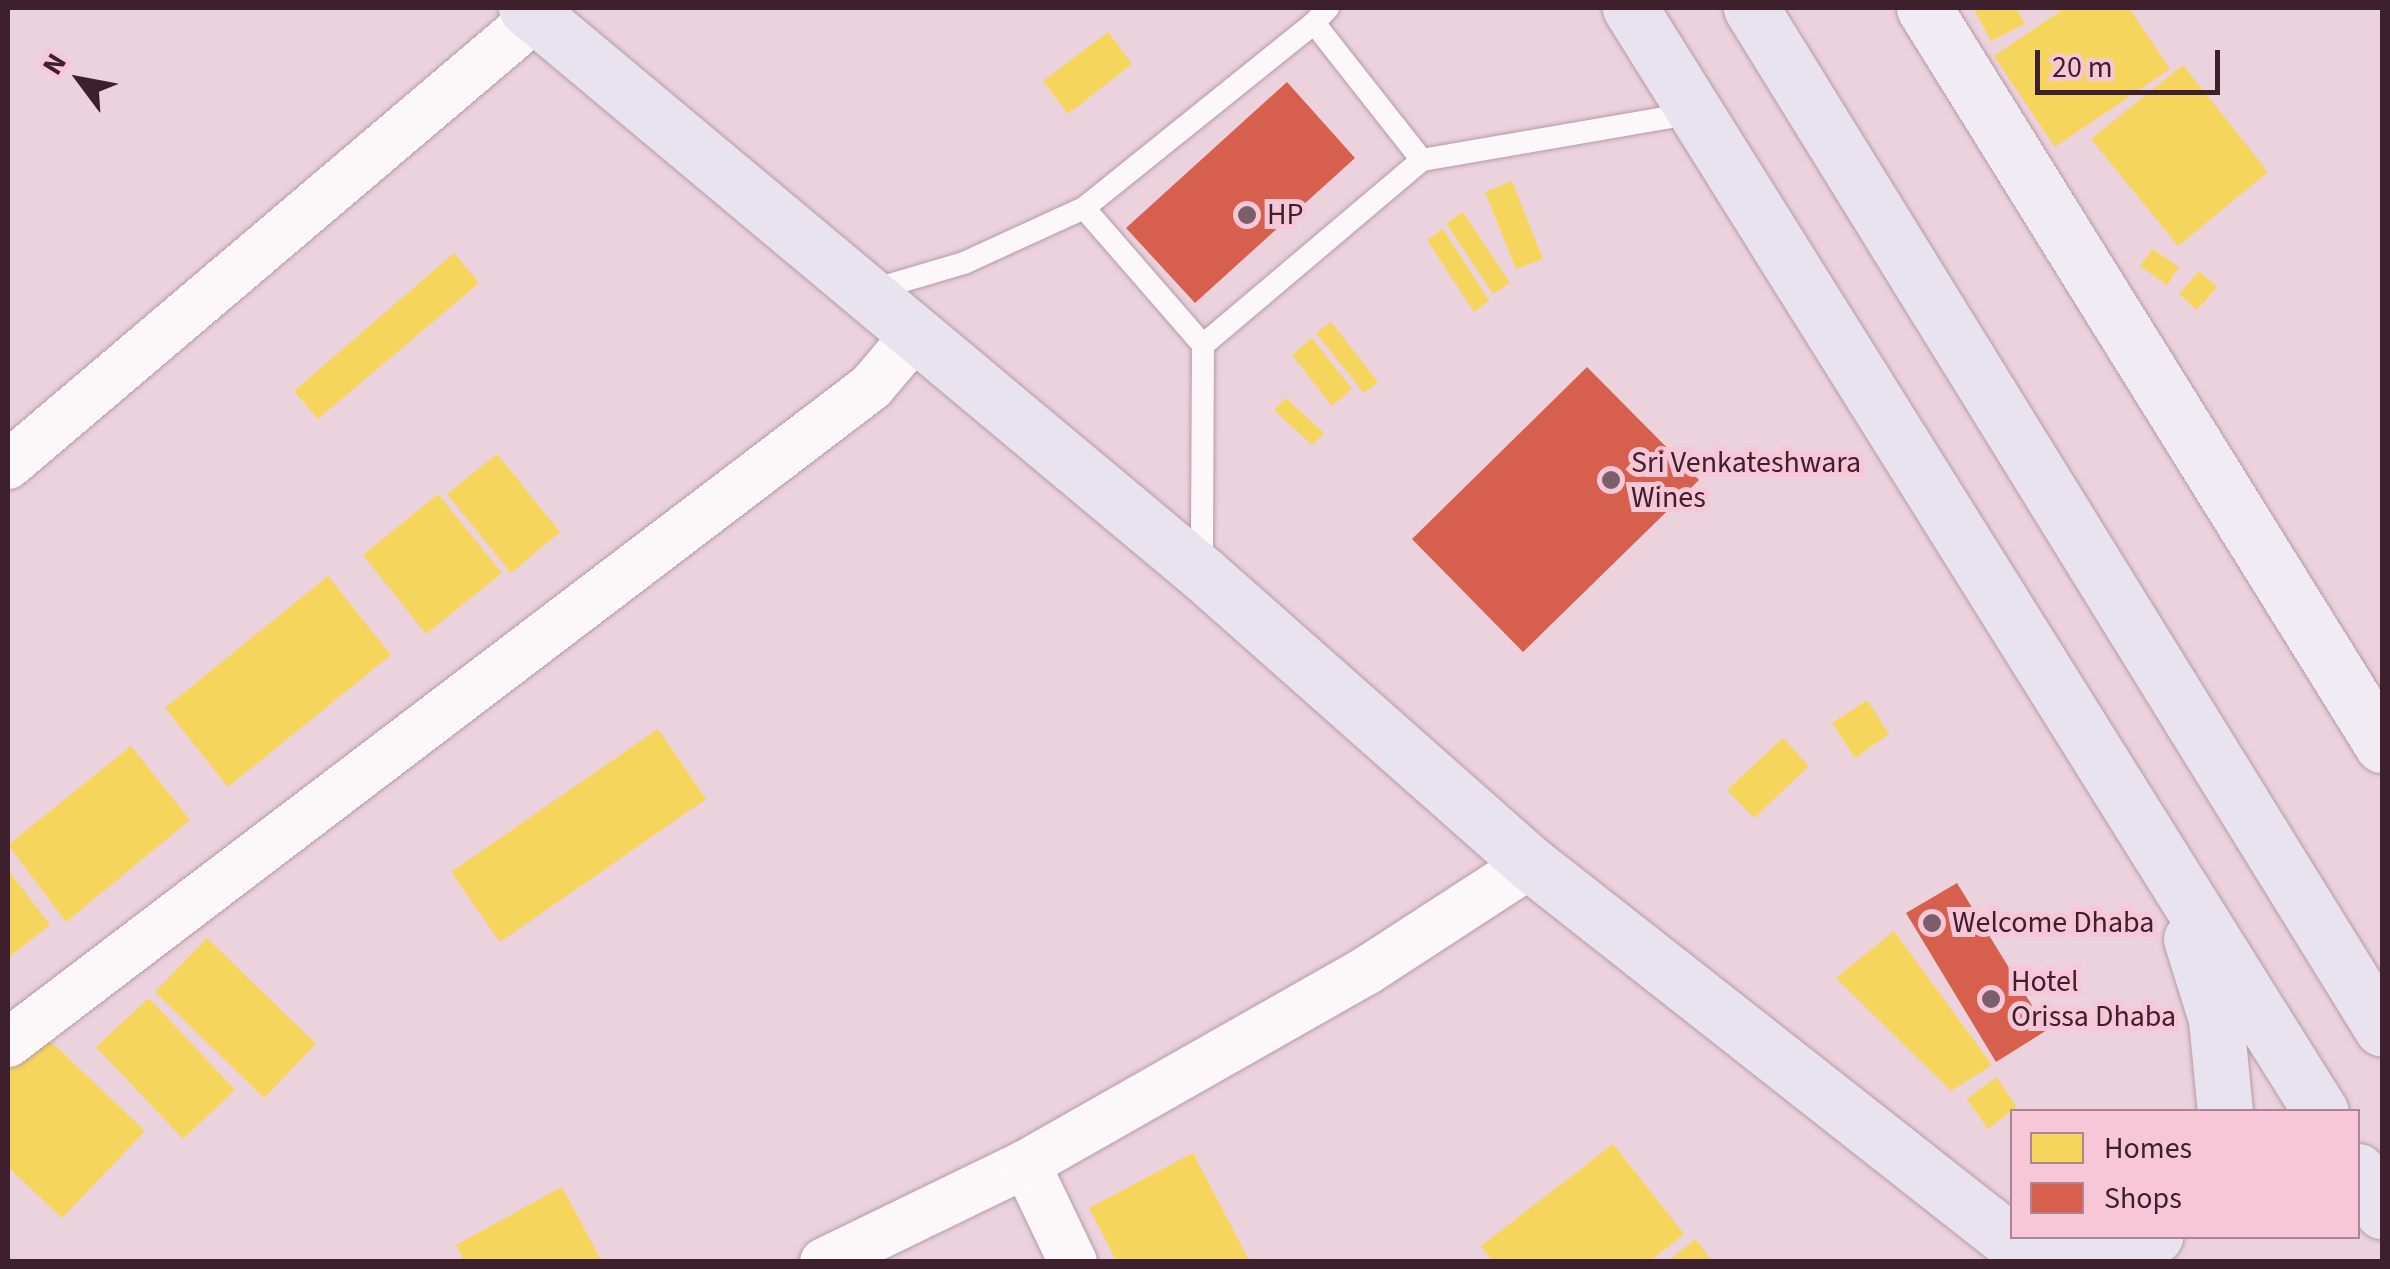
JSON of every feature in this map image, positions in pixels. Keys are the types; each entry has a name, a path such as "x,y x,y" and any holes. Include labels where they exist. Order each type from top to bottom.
{"highway":[{"path":"1630,8 1702,112 2319,1109"},
{"path":"1751,8 2382,1030"},
{"path":"531,12 1203,574 1531,864 2036,1260 2090,1261 2148,1239"},
{"path":"2132,809 2206,987 2225,1109"},
{"path":"2360,1174 2382,1211"}],"main road":[{"path":"1924,8 2382,746"}],"street":[{"path":"8,465 531,12"},
{"path":"8,1043 871,387 916,334"},
{"path":"824,1262 1026,1164 1366,971 1531,864"},
{"path":"1026,1164 1074,1262"}],"lane":[{"path":"865,292 964,263 1084,208 1321,15 1422,160"},
{"path":"1203,345 1422,160 1702,112"},
{"path":"1084,208 1203,345 1203,574"}],"building: Homes":[{"path":"1973,8 2016,8 2025,24 1991,41"},
{"path":"2065,8 2129,8 2170,69 2055,147 1994,56"},
{"path":"1108,32 1132,64 1068,114 1043,81"},
{"path":"2183,65 2268,172 2178,246 2091,139"},
{"path":"1512,181 1543,259 1516,269 1485,192"},
{"path":"1463,212 1510,283 1493,294 1446,223"},
{"path":"1443,229 1489,301 1474,312 1427,240"},
{"path":"2152,249 2179,267 2167,285 2140,266"},
{"path":"454,253 479,283 318,419 294,391"},
{"path":"2199,271 2217,287 2197,310 2179,294"},
{"path":"1331,322 1378,382 1364,393 1316,333"},
{"path":"1312,338 1352,389 1332,406 1292,355"},
{"path":"1286,398 1324,433 1312,445 1274,410"},
{"path":"497,454 560,532 511,573 447,494"},
{"path":"438,494 502,573 426,634 363,555"},
{"path":"328,576 391,655 228,787 165,708"},
{"path":"1867,700 1889,734 1855,758 1832,723"},
{"path":"658,729 706,799 500,942 451,872"},
{"path":"1783,738 1809,766 1754,818 1727,790"},
{"path":"131,746 190,820 66,922 8,845"},
{"path":"8,870 50,925 8,958"},
{"path":"1894,931 1992,1065 1951,1091 1836,978"},
{"path":"207,938 316,1044 264,1098 155,992"},
{"path":"149,998 235,1090 183,1139 96,1047"},
{"path":"42,1033 145,1131 62,1218 8,1167 8,1069"},
{"path":"1996,1077 2017,1107 1988,1129 1967,1099"},
{"path":"1613,1144 1684,1234 1649,1262 1493,1262 1481,1246"},
{"path":"1193,1153 1250,1262 1117,1262 1089,1208"},
{"path":"562,1187 602,1262 465,1262 456,1245"},
{"path":"1695,1239 1713,1262 1667,1262"}],"building: Shops":[{"path":"1287,82 1355,158 1195,303 1126,228"},
{"path":"1587,367 1699,480 1523,652 1412,539"},
{"path":"1957,883 2047,1030 1996,1062 1906,913"}],"place":[{"name":"HP","path":"1247,215"},
{"name":"Sri Venkateshwara Wines","path":"1611,480"},
{"name":"Welcome Dhaba","path":"1932,923"},
{"name":"Hotel Orissa Dhaba","path":"1991,999"}]}
